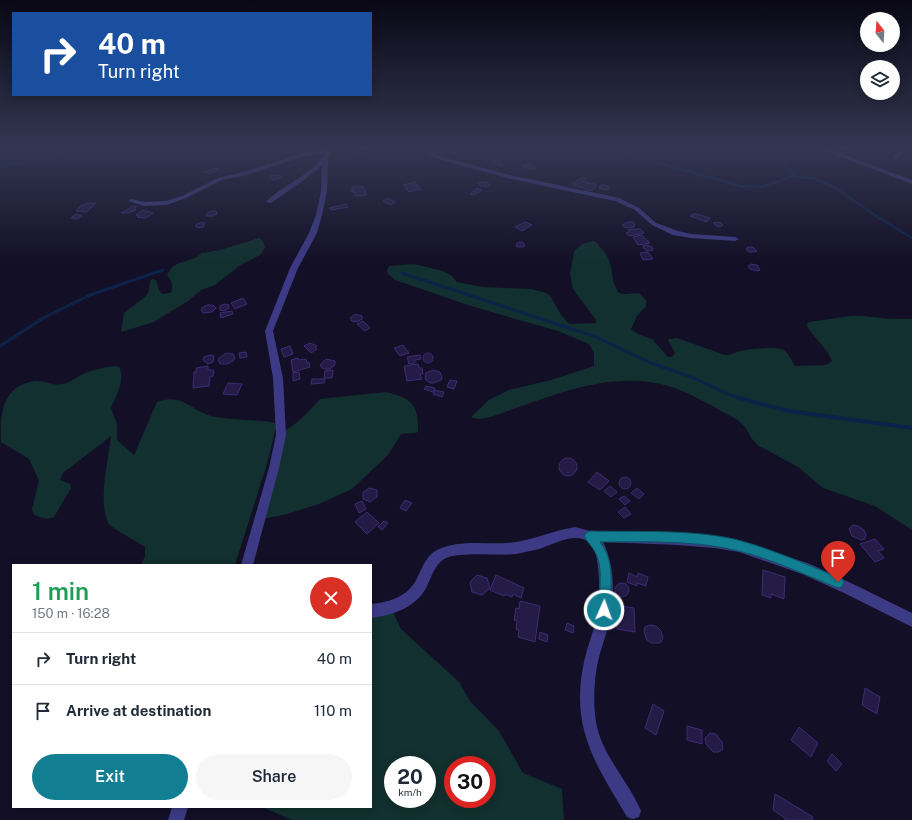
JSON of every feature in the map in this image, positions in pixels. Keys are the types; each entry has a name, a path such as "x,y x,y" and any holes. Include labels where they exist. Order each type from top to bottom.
{"street":[{"path":"131,201 144,204 159,204 173,201 202,187"},
{"path":"269,202 290,187"},
{"path":"247,564 274,468 281,435 278,378 269,330 270,323 294,268 313,233 319,215 324,187"},
{"path":"559,187 617,199 637,209 654,224 676,233 691,236 735,239"},
{"path":"372,611 390,608 404,602 414,594 433,560 442,554 453,550 503,549 534,545 573,533 582,533 590,536 708,541 738,546 838,582 872,598 912,620"},
{"path":"590,536 600,549 603,560 605,600 603,620 591,662 588,702 589,723 593,739 633,811"},
{"path":"176,820 180,808"}],"green space":[{"path":"259,238 263,241 265,248 260,255 239,266 215,285 201,290 188,301 154,322 121,332 124,313 146,296 149,291 150,281 153,279 156,280 162,294 170,293 172,286 167,275 172,267 195,258 202,253 220,250"},
{"path":"593,241 598,244 609,259 614,282 619,293 639,293 646,300 646,306 637,316 631,329 638,334 652,339 668,357 672,357 675,353 668,340 677,338 725,355 749,349 776,348 784,350 795,366 826,365 832,361 828,353 808,328 807,324 809,322 851,316 912,319 912,530 875,506 823,488 798,467 759,446 738,420 681,390 661,384 639,381 618,381 596,384 553,395 490,417 480,419 472,418 472,416 489,400 509,390 551,380 594,366 594,353 589,344 558,331 471,306 395,280 388,274 387,270 389,266 414,264 443,271 452,276 457,282 482,287 531,289 546,293 551,297 561,315 568,323 596,323 596,320 573,289 570,274 574,251 582,244"},
{"path":"113,366 119,367 121,372 120,388 111,408 117,424 117,440 134,455 157,402 166,400 181,401 200,412 215,417 275,423 276,427 267,464 235,564 141,564 145,556 145,547 111,526 106,516 104,493 111,436 63,473 60,480 70,484 71,488 54,517 46,519 34,515 32,509 39,481 36,474 29,459 1,442 1,421 5,402 9,395 24,384 35,381 55,384 65,383 81,375 101,368"},
{"path":"386,392 402,397 412,404 417,415 418,432 401,434 388,455 352,489 319,504 287,514 263,519 283,432 303,417 320,399"},
{"path":"393,612 401,629 459,682 470,701 499,731 523,773 562,789 564,820 292,820 264,808 372,808 372,614"}],"building":[{"path":"352,187 364,187 367,195 356,196 354,192 352,192"},
{"path":"405,187 420,187 421,189 409,192"},
{"path":"581,187 596,187 591,191"},
{"path":"609,187 609,189 605,190 599,188"},
{"path":"477,188 482,190 474,195 470,194"},
{"path":"388,198 395,202 391,205 383,201"},
{"path":"96,203 87,212 76,211 81,205"},
{"path":"346,204 348,207 332,210 329,208"},
{"path":"133,206 137,206 134,209 136,210 121,213"},
{"path":"143,210 153,213 146,218 137,217 139,216 136,215"},
{"path":"216,211 217,214 213,216 206,216 207,213"},
{"path":"77,214 82,216 77,219 71,218 73,216"},
{"path":"693,214 710,218 707,222 690,216"},
{"path":"202,222 205,223 203,227 198,228 195,226 197,224"},
{"path":"525,222 532,225 522,231 515,227"},
{"path":"628,222 633,222 635,224 634,227 624,227 622,225"},
{"path":"717,222 723,225 719,227 713,223"},
{"path":"640,229 644,233 629,236 626,233 629,232 628,230"},
{"path":"642,235 650,243 638,245 633,237"},
{"path":"523,242 525,246 517,247 516,244"},
{"path":"647,245 652,247 653,250 648,251 644,249 643,246"},
{"path":"748,247 753,247 757,251 749,252 746,249"},
{"path":"648,252 653,259 643,260 640,253"},
{"path":"751,264 757,265 760,270 757,271 750,269 748,266"},
{"path":"243,298 247,304 235,309 231,303"},
{"path":"225,304 229,305 229,308 224,311 220,310 220,306"},
{"path":"207,305 213,305 216,308 212,312 203,313 201,310 202,308"},
{"path":"232,311 233,314 221,318 220,313"},
{"path":"355,314 362,316 362,319 357,322 352,321 350,318"},
{"path":"363,321 370,328 365,331 357,324"},
{"path":"310,343 317,346 315,347 317,349 311,353 304,346"},
{"path":"403,345 409,353 400,356 394,348"},
{"path":"290,346 293,354 284,357 281,349"},
{"path":"246,352 247,357 240,358 239,353"},
{"path":"226,353 233,354 235,358 227,364 220,364 218,359"},
{"path":"426,353 430,353 432,354 432,362 426,363 423,360 423,356"},
{"path":"210,355 214,356 213,362 208,364 203,360 204,357"},
{"path":"420,355 421,359 415,360 415,363 409,364 407,357"},
{"path":"298,358 299,360 306,359 307,363 309,362 310,367 293,372 291,360"},
{"path":"326,359 335,361 335,365 330,369 323,369 320,365"},
{"path":"418,364 419,368 422,368 423,374 420,374 422,379 407,381 404,366"},
{"path":"208,366 208,370 214,370 213,376 210,377 209,386 193,388 194,372 196,372 196,368"},
{"path":"333,370 332,378 324,378 325,371"},
{"path":"433,370 440,372 442,377 441,380 430,383 425,379 426,373"},
{"path":"299,372 300,379 293,381 293,373"},
{"path":"312,379 325,379 324,383 311,384"},
{"path":"450,380 457,381 454,389 447,387"},
{"path":"228,383 242,384 237,395 223,394"},
{"path":"426,386 435,388 433,392 424,389"},
{"path":"435,390 444,392 442,397 433,394"},
{"path":"568,458 574,461 577,467 574,473 568,476 562,473 559,467 562,461"},
{"path":"597,472 609,481 600,490 588,482"},
{"path":"623,477 627,477 631,483 627,489 623,489 619,485 619,481"},
{"path":"610,486 617,492 611,497 604,491"},
{"path":"369,488 377,490 377,497 370,502 363,499 363,492"},
{"path":"637,488 644,494 639,499 631,493"},
{"path":"624,496 630,501 625,505 619,499"},
{"path":"405,500 412,503 406,511 400,508"},
{"path":"362,501 366,509 359,513 355,504"},
{"path":"625,507 631,514 624,518 618,512"},
{"path":"367,512 379,523 367,534 355,522"},
{"path":"384,521 388,523 382,530 378,527"},
{"path":"853,525 864,530 866,535 865,539 861,540 852,536 849,529"},
{"path":"875,539 884,549 878,551 884,558 875,562 860,544"},
{"path":"763,570 785,577 784,599 771,594 771,598 762,595"},
{"path":"629,573 637,577 638,573 648,577 646,586 637,583 637,586 627,582"},
{"path":"477,575 487,578 490,588 482,595 472,592 470,582"},
{"path":"496,575 524,588 521,598 513,594 512,597 505,594 504,596 490,590"},
{"path":"619,583 625,583 629,587 629,593 625,597 619,597 615,593 615,587"},
{"path":"520,601 540,606 535,642 518,637 519,630 516,629 517,621 514,620 516,608 519,609"},
{"path":"616,605 634,608 635,632 617,629"},
{"path":"567,623 574,626 573,633 565,630"},
{"path":"650,625 656,626 661,631 663,638 660,643 651,643 646,639 644,630 645,627"},
{"path":"540,632 548,635 547,642 539,639"},
{"path":"865,688 880,697 877,714 862,705"},
{"path":"653,704 664,711 656,735 645,728"},
{"path":"687,726 702,730 702,744 687,740"},
{"path":"799,727 818,743 811,757 791,740"},
{"path":"710,733 716,734 722,742 723,749 719,752 713,752 706,744 705,738"},
{"path":"832,754 842,764 836,771 827,761"},
{"path":"775,794 813,817 812,820 785,820 785,818 773,810"}],"waterway":[{"path":"833,187 912,238"},
{"path":"0,346 45,317 90,295 163,270"},
{"path":"402,273 596,337 651,363 694,378 730,395 743,399"},
{"path":"739,398 789,411 912,428"}],"route":[{"path":"604,610 605,572 603,560 600,549 590,536 708,541 738,546 838,582"}]}
